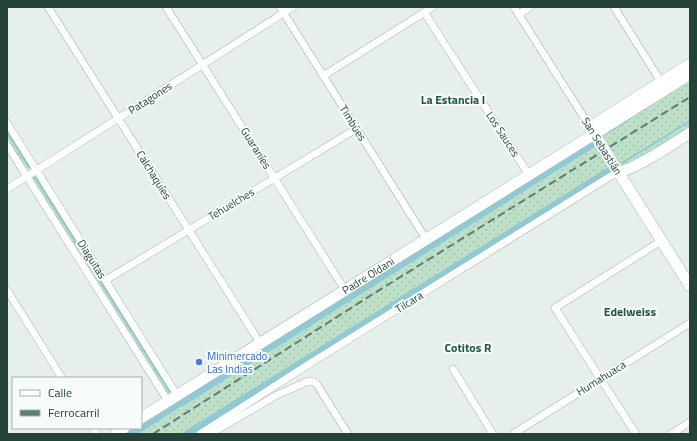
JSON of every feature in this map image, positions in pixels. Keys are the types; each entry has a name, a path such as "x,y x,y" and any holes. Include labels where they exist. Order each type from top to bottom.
{"main road":[{"path":"663,85 690,64"},
{"path":"663,85 690,74"},
{"name":"Padre Oldani","path":"142,417 529,175 592,130 663,85"},
{"name":"San Sebastián","path":"592,130 690,286"},
{"path":"619,173 662,151 690,133"}],"street":[{"name":"Calchaquíes","path":"48,7 260,343"},
{"name":"Guaraníes","path":"166,7 345,290"},
{"name":"Patagones","path":"7,189 203,64 282,10 293,7"},
{"path":"323,76 433,7"},
{"name":"San Sebastián","path":"514,7 592,130"},
{"path":"519,14 530,7"},
{"path":"614,7 663,85"},
{"name":"Timbúes","path":"282,10 426,239"},
{"name":"Los Sauces","path":"424,12 529,175"},
{"name":"Diaguitas","path":"7,123 106,280 173,398"},
{"name":"Tehuelches","path":"106,280 356,129"},
{"name":"Diaguitas","path":"7,145 173,398"},
{"name":"Tilcara","path":"200,434 306,366 611,176 619,173"},
{"path":"636,434 555,308 661,241"},
{"path":"7,290 61,377"},
{"name":"Humahuaca","path":"513,434 690,323"},
{"path":"453,369 493,434"},
{"path":"210,434 277,395 306,382 312,381 316,384 348,434"},
{"path":"671,434 690,422"}],"green space":[{"path":"690,74 690,133 611,176 200,434 115,434 122,429 142,429 142,417"},
{"path":"7,126 32,169 31,170 26,168 7,138"},
{"path":"35,175 37,175 172,392 169,395 33,179"}],"waterway":[{"path":"609,132 653,103"},
{"path":"622,163 690,121"},
{"path":"7,132 29,167"},
{"path":"183,402 591,145"},
{"path":"187,434 612,169"},
{"path":"35,177 170,392"},
{"path":"142,427 178,404"},
{"path":"131,434 138,429"}],"railway":[{"path":"153,434 373,294 690,97"}],"place":[{"name":"Minimercado Las Indias","path":"199,362"}],"district":[{"name":"La Estancia I","path":"453,99"},
{"name":"Edelweiss","path":"630,311"},
{"name":"Cotitos R","path":"468,347"}]}
